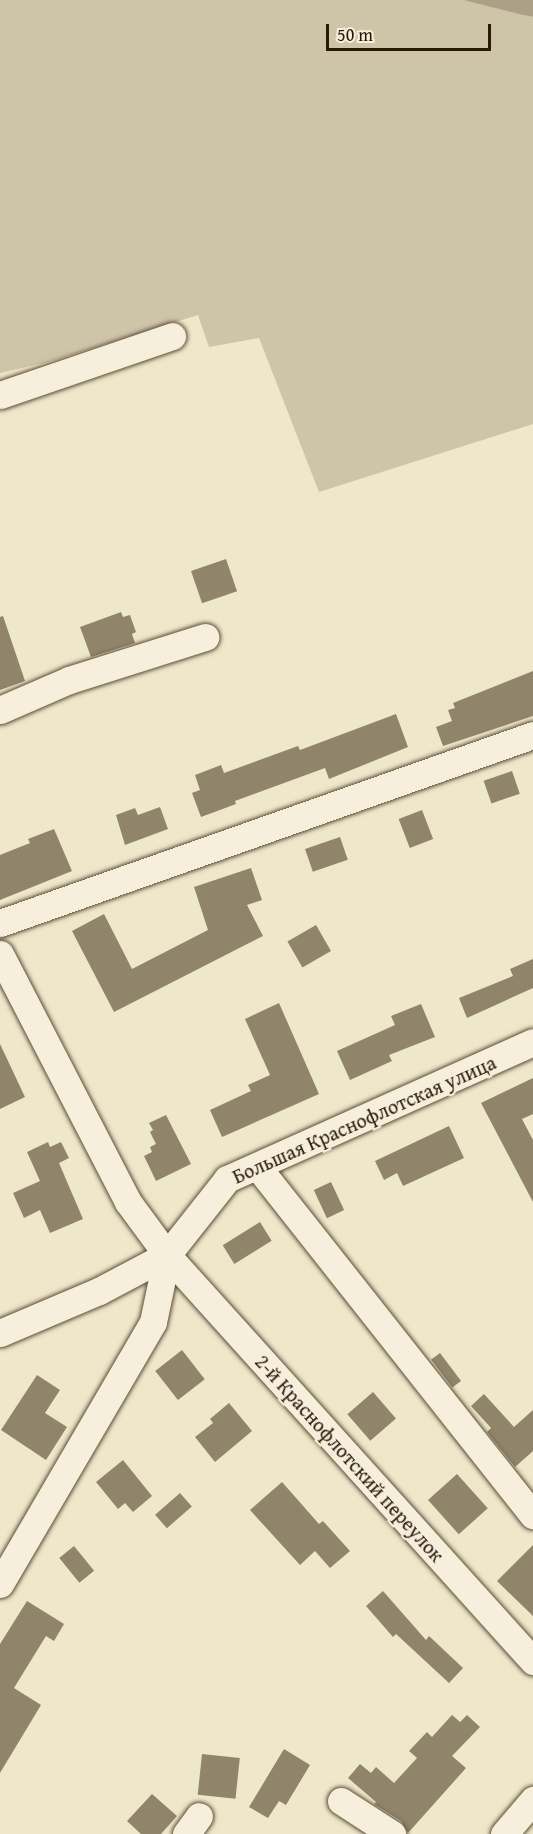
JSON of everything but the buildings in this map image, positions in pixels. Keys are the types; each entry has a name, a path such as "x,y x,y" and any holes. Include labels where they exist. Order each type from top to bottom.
{"street":[{"path":"0,394 172,336"},
{"path":"0,710 69,680 205,637"},
{"path":"0,923 533,735"},
{"name":"2-й Краснофлотский переулок","path":"0,954 7,987 128,1202 167,1255 533,1661"},
{"name":"Большая Краснофлотская улица","path":"0,1584 153,1322 167,1255 227,1179 533,1042"},
{"path":"257,1166 533,1515"},
{"path":"0,1333 99,1291 167,1255"},
{"path":"504,1834 533,1800"},
{"path":"341,1801 392,1834"}],"shaded area":[{"path":"0,0 463,0 533,17 533,424 319,492 259,338 209,347 198,315 48,362 0,373"},
{"path":"463,0 533,0 533,17 519,14"}]}
